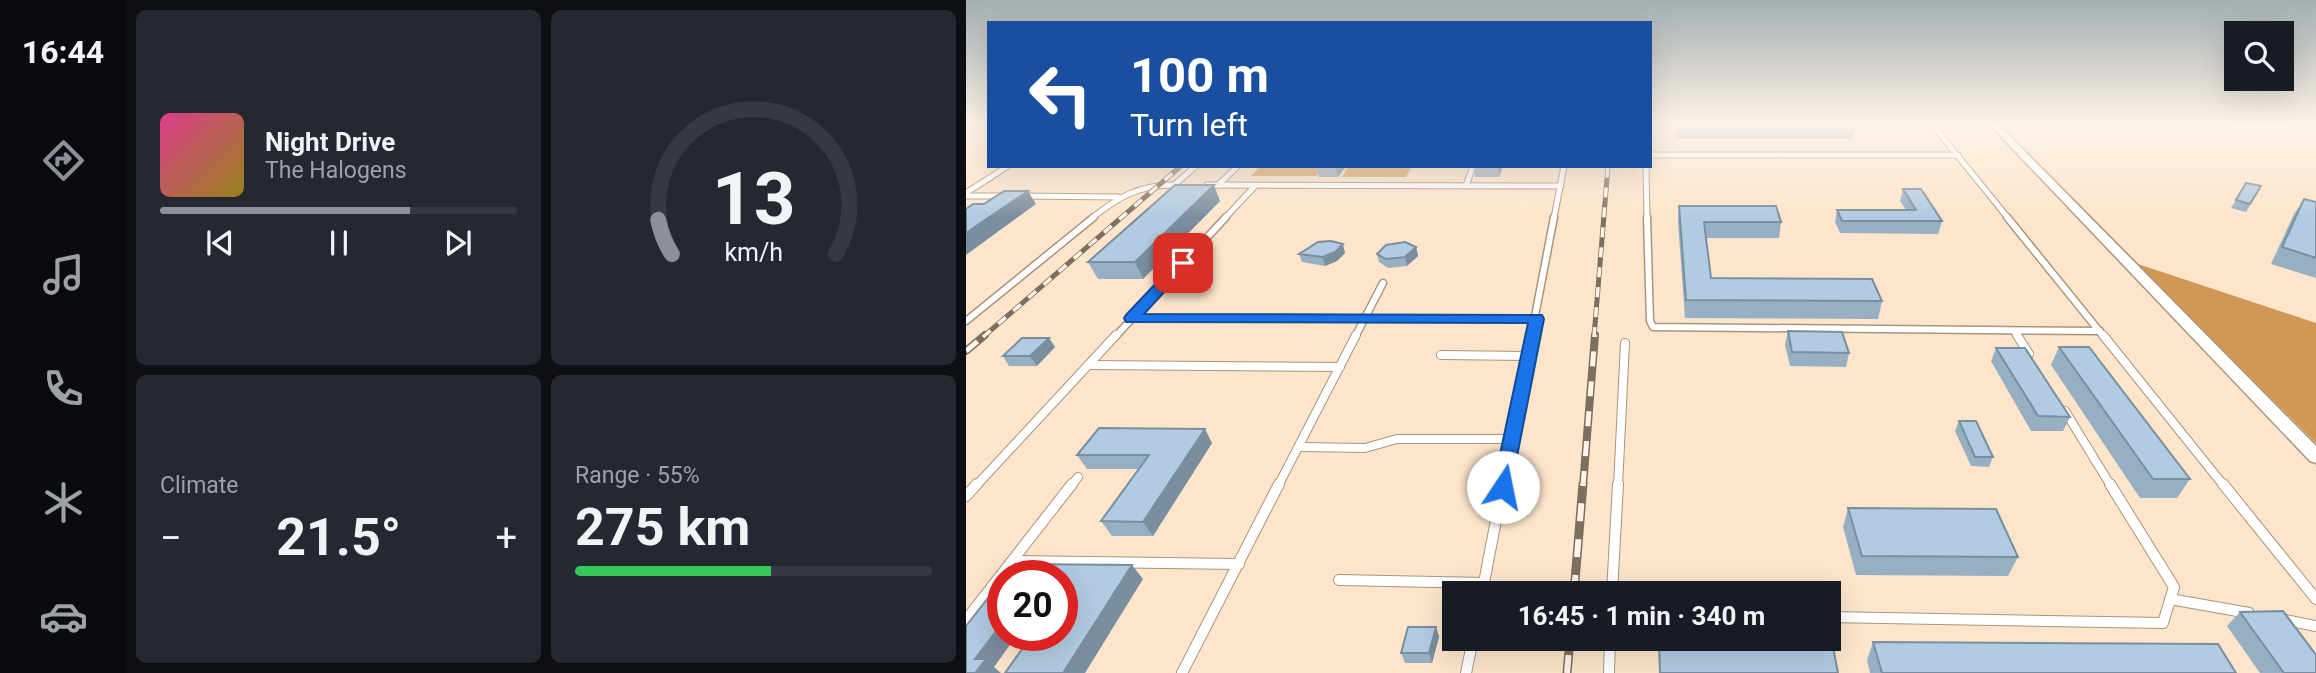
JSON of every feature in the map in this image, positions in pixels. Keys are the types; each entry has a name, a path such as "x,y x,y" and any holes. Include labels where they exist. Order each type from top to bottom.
{"street":[{"path":"2023,155 2316,457"}],"lane":[{"path":"1958,155 2316,599"},
{"path":"966,194 1005,168"},
{"path":"1174,185 1194,168"},
{"path":"1218,186 1236,168"},
{"path":"1465,186 1472,168"},
{"path":"1484,581 1564,168"},
{"path":"1646,168 1650,321 1653,327 2100,331"},
{"path":"1018,196 1118,197 1160,185 1185,185"},
{"path":"1196,185 1561,186"},
{"path":"966,496 1255,186"},
{"path":"966,194 1006,196 996,203"},
{"path":"966,321 1118,197"},
{"path":"1182,673 1384,283"},
{"path":"1132,318 1536,319"},
{"path":"2014,331 2036,366"},
{"path":"1613,581 1625,343"},
{"path":"1441,355 1529,356"},
{"path":"1088,365 1340,367"},
{"path":"1841,617 2163,623 2174,587 2058,401"},
{"path":"1299,447 1365,448 1396,439 1513,439"},
{"path":"1014,560 1078,477"},
{"path":"1078,562 1238,564"},
{"path":"1339,580 1442,586"},
{"path":"966,620 987,594"},
{"path":"2171,599 2316,626"},
{"path":"1466,673 1471,651"},
{"path":"1609,673 1610,651"}],"shaded area":[{"path":"1259,168 1322,168 1316,176 1251,176"},
{"path":"1348,168 1411,168 1406,177 1342,177"},
{"path":"2135,263 2316,323 2316,443"}],"building":[{"path":"2246,183 2261,186 2250,204 2236,200"},
{"path":"1175,185 1214,185 1135,262 1088,262"},
{"path":"1903,189 1921,189 1942,221 1842,221 1837,210 1916,210"},
{"path":"1004,191 1028,191 966,233 966,209 973,204 984,204"},
{"path":"2304,199 2316,202 2316,258 2282,247"},
{"path":"1679,206 1776,206 1781,222 1704,222 1711,278 1872,279 1882,301 1686,300"},
{"path":"1318,242 1343,244 1335,252 1323,257 1299,254"},
{"path":"1405,242 1416,247 1405,257 1386,259 1377,254 1386,245"},
{"path":"1788,331 1842,332 1849,353 1792,352"},
{"path":"1022,338 1049,338 1030,356 1003,356"},
{"path":"2059,347 2089,347 2190,479 2153,479"},
{"path":"1996,348 2025,348 2070,417 2038,416"},
{"path":"1959,421 1976,421 1993,457 1975,457"},
{"path":"1099,428 1205,429 1143,522 1101,521 1149,455 1077,455"},
{"path":"1848,508 1996,509 2018,557 1862,556"},
{"path":"1078,565 1132,565 1078,650"},
{"path":"987,599 987,643 975,659 986,659 975,673 966,673 966,626"},
{"path":"2283,611 2316,655 2316,673 2284,673 2240,612"},
{"path":"1408,627 1436,627 1429,653 1401,653"},
{"path":"1873,642 2218,644 2236,673 1882,673"},
{"path":"1021,651 1077,651 1063,673 1005,673"},
{"path":"1659,651 1834,651 1838,673 1660,673"}],"railway":[{"path":"983,337 1179,168"},
{"path":"1594,337 1608,168"},
{"path":"966,351 985,335"},
{"path":"1583,486 1595,335"},
{"path":"1575,581 1583,484"},
{"path":"1567,673 1569,651"}],"route":[{"path":"1183,263 1132,318 1536,319 1503,487"}]}
